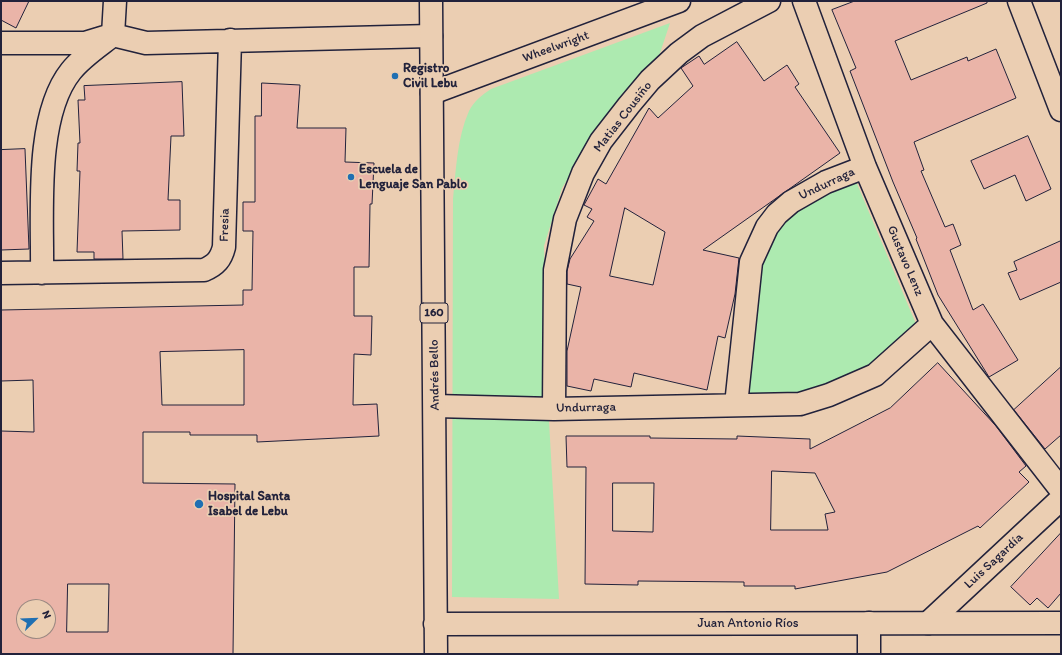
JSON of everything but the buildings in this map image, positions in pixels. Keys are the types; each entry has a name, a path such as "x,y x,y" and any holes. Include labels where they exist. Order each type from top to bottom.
{"street":[{"path":"42,273 46,141 55,99 71,70 113,34 115,1"},
{"name":"Andrés Bello","path":"431,1 436,654"},
{"name":"Wheelwright","path":"432,93 655,6 680,1"},
{"name":"Matias Cousiño","path":"554,409 555,270 565,219 583,173 601,141 629,105 650,80 679,53 702,36 769,1"},
{"name":"Gustavo Lenz","path":"804,1 865,167 932,324 1061,490"},
{"path":"1019,1 1061,110"},
{"path":"1,43 85,43 113,34 146,43 431,36"},
{"name":"Fresia","path":"1,273 204,270 216,263 222,256 224,247 230,40"},
{"name":"Undurraga","path":"736,405 751,262 768,227 777,214 791,202 826,182 865,167"},
{"name":"Undurraga","path":"435,406 554,409 800,404 829,395 875,375 932,324"},
{"name":"Luis Sagardía","path":"928,623 1061,499"},
{"path":"869,623 869,654"},
{"name":"Juan Antonio Ríos","path":"435,624 1061,623"}],"green space":[{"path":"670,23 655,68 623,93 562,188 544,246 547,385 559,599 452,597 453,199 458,154 465,121 473,104 491,89"},
{"path":"855,179 916,324 859,373 781,400 747,399 763,248 792,209"}],"place":[{"name":"Registro Civil Lebu","path":"395,76"},
{"name":"Escuela de Lenguaje San Pablo","path":"351,177"},
{"name":"Hospital Santa Isabel de Lebu","path":"199,504"}]}
